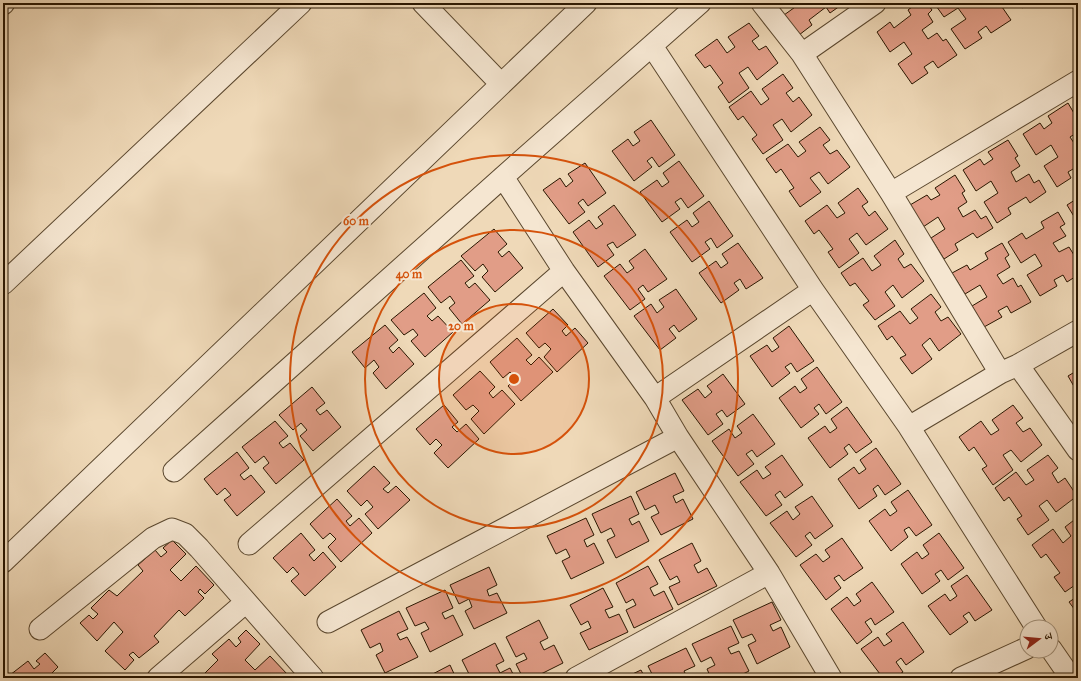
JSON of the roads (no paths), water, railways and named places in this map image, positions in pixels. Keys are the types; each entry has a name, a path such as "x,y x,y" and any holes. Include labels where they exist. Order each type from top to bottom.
{"street":[{"path":"3,284 301,3"},
{"path":"423,3 501,84"},
{"path":"3,562 586,3"},
{"path":"174,471 700,3"},
{"path":"762,3 802,54 891,193 1009,369 1078,450"},
{"path":"802,54 876,3"},
{"path":"652,46 812,290 909,428 1031,619"},
{"path":"891,193 1078,81"},
{"path":"503,177 564,271 655,398 678,437 768,573 831,678"},
{"path":"249,544 564,271"},
{"path":"655,398 812,290"},
{"path":"909,428 1009,369 1078,331"},
{"path":"328,622 678,437"},
{"path":"40,628 153,538 172,529 185,534 199,548 313,678"},
{"path":"576,678 768,573"},
{"path":"158,678 246,602"},
{"path":"961,678 1019,652"},
{"path":"1058,659 1071,678"}]}
